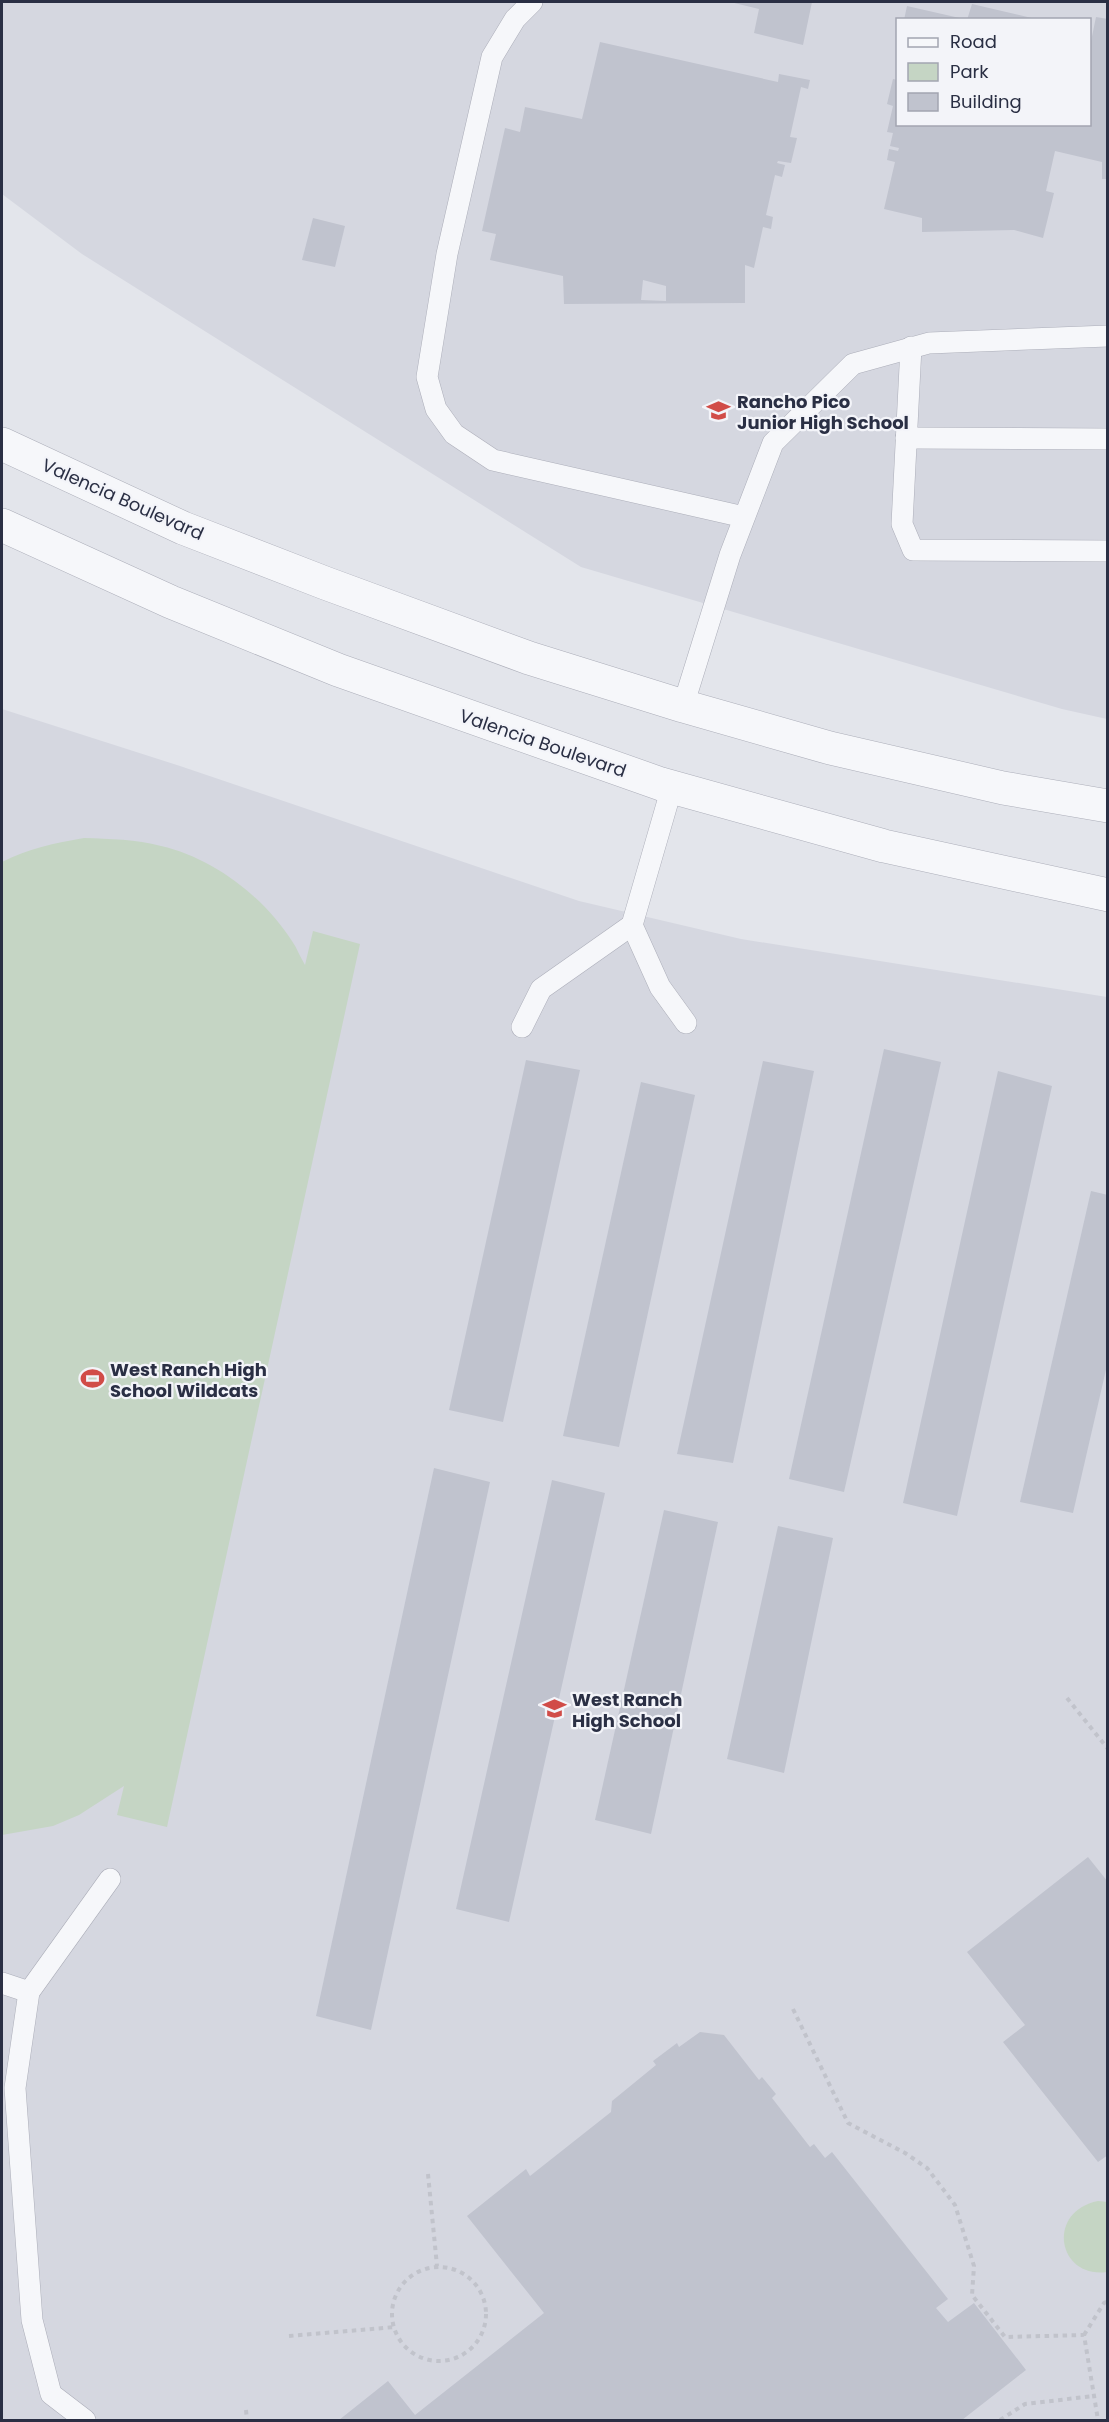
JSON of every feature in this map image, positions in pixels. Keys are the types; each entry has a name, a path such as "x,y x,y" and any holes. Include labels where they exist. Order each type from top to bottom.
{"street":[{"name":"Valencia Boulevard","path":"2,444 183,528 529,658 683,706 830,748 1003,788 1107,806"},
{"name":"Valencia Boulevard","path":"2,525 171,602 338,670 672,787 884,846 1107,895"}],"lane":[{"path":"532,2 515,19 492,57 447,255 427,377 436,409 454,434 493,460 744,517"},
{"path":"683,706 730,555 773,443 853,364 930,343 1107,336"},
{"path":"911,347 902,524 914,550 1107,551"},
{"path":"906,438 1107,439"},
{"path":"522,1027 541,989 632,925 672,787"},
{"path":"632,925 660,987 686,1023"},
{"path":"85,2421 51,2394 32,2320 15,2088 29,1992 110,1879"},
{"path":"2,1983 29,1992"}],"path":[{"path":"1068,1698 1107,1749"},
{"path":"793,2009 848,2123 927,2168 955,2205 974,2266 972,2295 1005,2337 1084,2335"},
{"path":"428,2174 436,2266"},
{"path":"436,2266 452,2268 466,2274 477,2285 484,2299 487,2314 484,2330 476,2343 465,2354 450,2360 434,2361 406,2348 397,2334 392,2319 393,2304 398,2289 415,2273 436,2266"},
{"path":"1098,2421 1084,2335 1107,2301"},
{"path":"289,2336 395,2327"},
{"path":"1000,2421 1024,2404 1094,2396"},
{"path":"246,2410 247,2421"}],"shaded area":[{"name":"Rancho Pico Junior High School","path":"2,2 1107,2 1107,719 1062,709 581,567 82,254 2,194"},
{"name":"West Ranch High School","path":"2,709 180,766 579,901 741,939 1107,997 1107,2420 2,2420"}],"green space":[{"path":"84,838 152,844 180,852 218,869 252,894 267,909 292,941 305,965 313,931 360,944 167,1827 117,1815 124,1786 79,1815 53,1826 2,1835 2,862 21,853"},
{"path":"1098,2201 1108,2202 1107,2272 1090,2271 1077,2265 1069,2256 1064,2243 1065,2230 1070,2218 1081,2207"}],"building":[{"path":"730,2 812,2 803,45 754,33 759,9"},
{"path":"972,4 1032,18 968,18"},
{"path":"907,6 960,18 904,18"},
{"path":"1096,17 1108,19 1108,179 1102,179 1102,162 1055,151 1046,191 1054,193 1043,238 1014,230 922,232 922,218 884,209 895,162 887,160 889,149 898,151 899,148 890,146 893,133 887,132 893,106 887,104 893,79 896,80 896,126 1091,126 1091,41"},
{"path":"600,42 778,82 779,74 810,80 808,89 801,87 790,137 797,138 791,163 778,161 777,163 785,165 782,177 775,175 766,215 773,217 771,229 763,227 754,268 745,265 745,303 564,304 563,276 490,260 496,234 482,231 505,128 520,132 525,107 582,119","holes":["643,280 666,286 666,301 641,300"]},
{"path":"313,218 345,226 335,267 302,260"},
{"path":"884,1049 941,1062 844,1492 789,1479"},
{"path":"526,1060 580,1070 503,1422 449,1410"},
{"path":"763,1061 814,1071 733,1463 677,1454"},
{"path":"998,1071 1052,1086 957,1516 903,1503"},
{"path":"641,1082 695,1095 619,1447 563,1436"},
{"path":"1091,1191 1108,1195 1108,1361 1073,1513 1020,1502"},
{"path":"434,1468 490,1482 371,2030 316,2016"},
{"path":"552,1480 605,1493 509,1922 456,1909"},
{"path":"664,1510 718,1522 651,1834 595,1820"},
{"path":"778,1526 833,1538 784,1773 727,1759"},
{"path":"1088,1857 1108,1882 1108,2155 1098,2162 1003,2042 1025,2025 967,1952"},
{"path":"700,2032 724,2035 759,2080 762,2077 776,2094 772,2098 810,2147 814,2144 825,2158 832,2152 948,2299 936,2308 948,2322 974,2303 1026,2370 962,2420 339,2420 388,2381 415,2415 544,2313 467,2216 526,2169 530,2176 611,2112 612,2101 656,2065 653,2061 677,2043 679,2047"}],"place":[{"name":"Rancho Pico Junior High School","path":"719,411"},
{"name":"West Ranch High School Wildcats","path":"92,1379"},
{"name":"West Ranch High School","path":"554,1709"}]}
